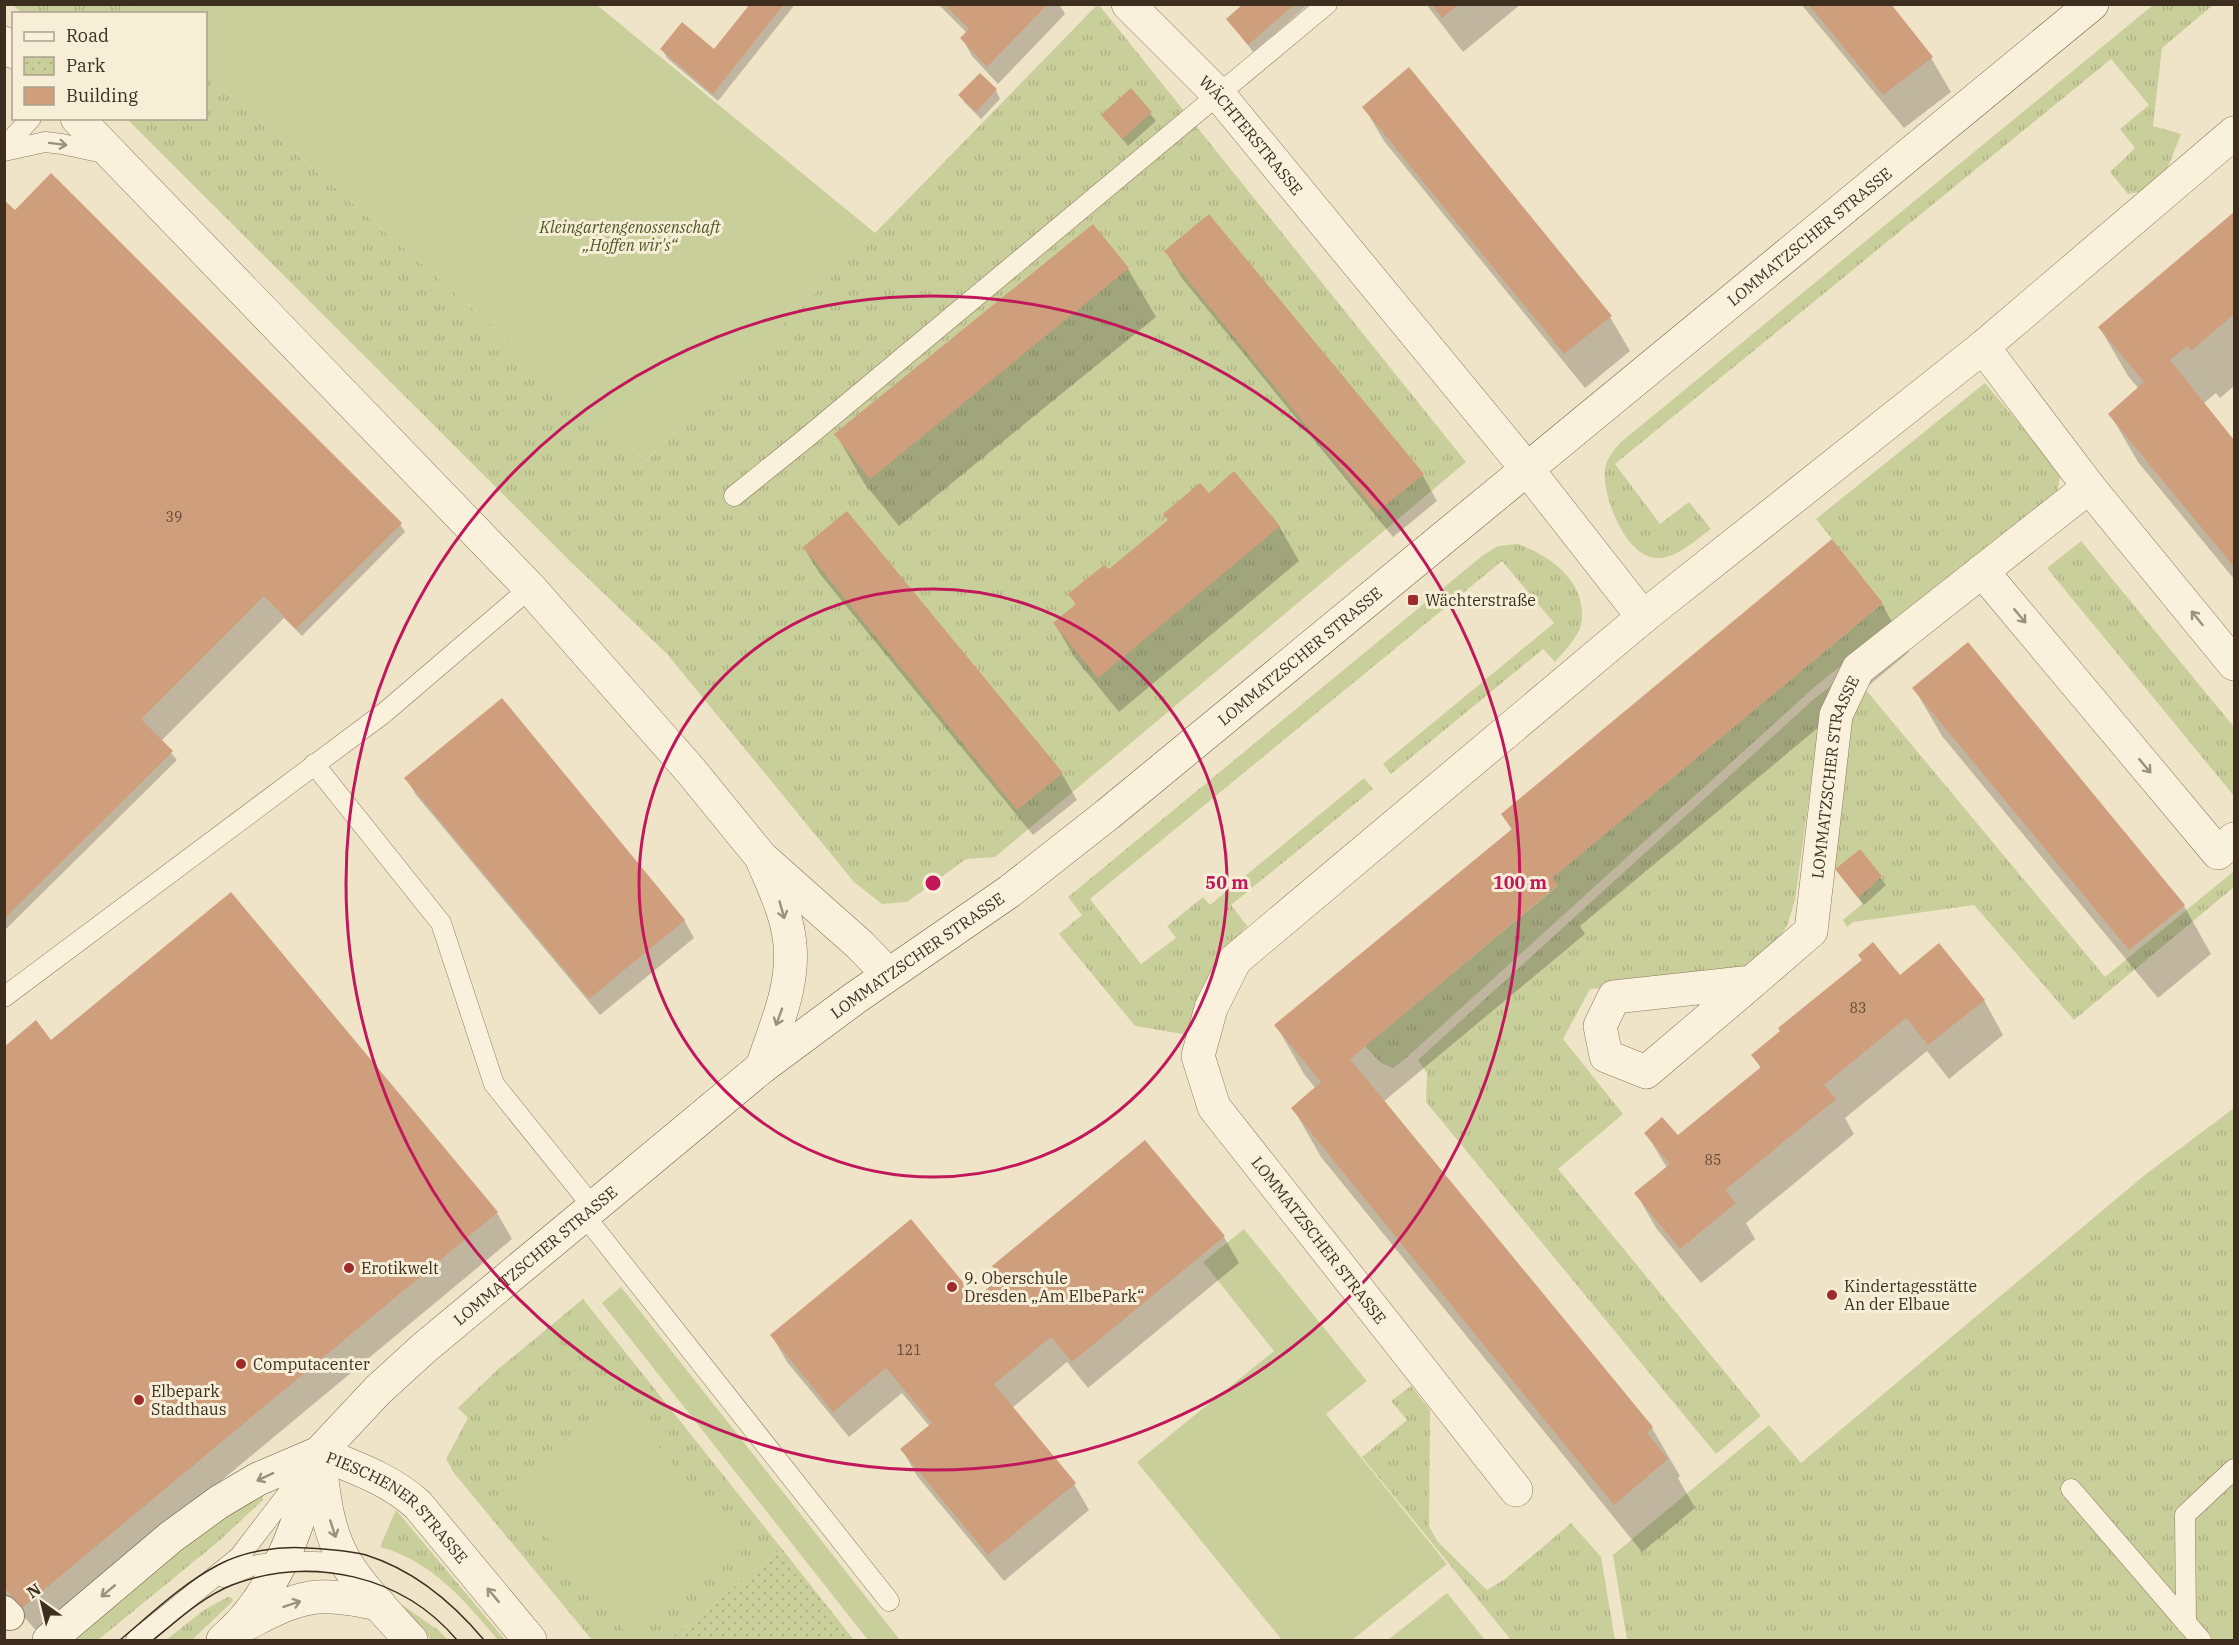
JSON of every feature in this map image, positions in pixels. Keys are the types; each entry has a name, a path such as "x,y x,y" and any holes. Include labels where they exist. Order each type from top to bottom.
{"street":[{"name":"WÄCHTERSTRASSE","path":"1128,4 1220,96 1527,469"},
{"name":"LOMMATZSCHER STRASSE","path":"50,1641 171,1537 219,1502 258,1479 319,1453 385,1383 762,1067 888,974 1019,884 2092,4"},
{"path":"79,120 530,588 692,771 761,857 860,945 888,974"},
{"name":"LOMMATZSCHER STRASSE","path":"1516,1490 1214,1107 1198,1056 1211,1008 1235,960 1643,617 1983,347 2235,133"},
{"path":"1983,347 2089,487 2235,664"},
{"path":"1527,469 1643,617"},
{"name":"LOMMATZSCHER STRASSE","path":"1752,982 1811,931 1836,714 1858,669 2089,487"},
{"path":"1982,571 2218,854 2235,839"},
{"path":"761,857 782,907 790,945 790,966 783,1006 762,1067"},
{"name":"LOMMATZSCHER STRASSE","path":"231,1634 281,1561 305,1501 319,1453"},
{"name":"PIESCHENER STRASSE","path":"411,1641 346,1563 339,1550 325,1506 319,1453 365,1471 405,1494 418,1505 530,1641"},
{"path":"231,1634 287,1605 316,1597 347,1598 379,1604"}],"lane":[{"path":"734,496 1220,96 1328,4"},
{"path":"4,150 29,120"},
{"path":"4,150 45,142 112,155"},
{"path":"4,997 384,713 530,588"},
{"path":"314,764 441,923 494,1084 889,1601"},
{"path":"136,1641 239,1557 319,1453"},
{"path":"2186,1623 2185,1515 2235,1469"},
{"path":"2072,1489 2201,1641"},
{"path":"202,1586 252,1566 281,1561 346,1563"}],"green space":[{"path":"13,5 127,5 136,12 21,12"},
{"name":"Kleingartengenossenschaft „Hoffen wir's“","path":"127,5 597,5 875,233 646,461 207,75 207,12 136,12"},
{"path":"1099,5 1466,462 995,857 966,859 907,902 882,904 854,882 667,654 573,564 128,120 207,120 207,75 646,461"},
{"path":"2153,5 2213,5 2162,48 2153,126 2181,134 2168,167 2146,191 2128,194 2110,172 2135,148 2120,129 2149,105 2111,59 1615,464 1660,524 1689,502 1711,529 1687,547 1666,557 1647,556 1636,549 1618,524 1605,481 1607,462 1621,442"},
{"path":"1985,383 2061,473 2056,497 1964,573 1956,571 1811,690 1405,1059 1393,1068 1381,1063 1365,1046 1558,886 1552,878 1883,603 1816,519"},
{"path":"2081,541 2234,727 2234,796 2047,568"},
{"path":"1517,544 1552,562 1563,571 1578,592 1581,605 1581,625 1572,642 1555,662 1543,649 1391,774 1383,764 1554,623 1502,561 1090,899 1141,964 1176,938 1167,926 1203,897 1210,905 1364,778 1373,789 1231,905 1247,926 1216,963 1202,989 1189,1035 1135,1026 1059,934 1082,915 1068,897 1482,556 1498,546"},
{"path":"1847,674 1820,718 1795,900 1787,926 1763,961 1730,975 1590,989 1563,1039 1623,1114 1558,1169 1761,1416 1716,1454 1426,1102 1427,1073 1418,1060 1815,698"},
{"path":"1866,690 2105,977 2234,871 2234,887 2074,1020 1974,905 1853,922 1847,927 1843,920 1862,904 1858,898 1882,876 1860,849 1835,869 1830,857 1850,722"},
{"path":"2234,1108 2234,1640 1627,1640 1613,1555 1769,1425 1801,1463 2146,1174"},
{"path":"1244,1229 1367,1381 1326,1414 1447,1564 1352,1640 1282,1640 1137,1462 1274,1351 1203,1262"},
{"path":"621,1287 900,1640 868,1640 602,1303"},
{"path":"583,1299 782,1549 668,1640 592,1640 454,1473 446,1459 468,1418 458,1408 497,1370"},
{"path":"1411,1386 1430,1410 1429,1526 1437,1541 1487,1590 1505,1579 1571,1523 1601,1557 1615,1640 1511,1640 1362,1457 1407,1420 1391,1401"},
{"path":"618,1398 740,1546 630,1638 507,1489"},
{"path":"263,1495 263,1500 219,1541 98,1640 75,1640 231,1509"},
{"path":"396,1510 505,1640 498,1640 460,1597 431,1572 398,1553 380,1547"},
{"path":"782,1549 854,1640 668,1640"},
{"path":"1447,1593 1485,1640 1388,1640"},
{"path":"228,1597 233,1601 192,1640 166,1640 204,1610"},
{"path":"401,1604 438,1630 448,1640 431,1640"}],"building":[{"path":"750,4 784,4 713,94 660,49 682,22 714,49"},
{"path":"944,4 1048,4 987,67 960,38 969,29"},
{"path":"1243,4 1295,4 1248,45 1226,19"},
{"path":"1431,4 1459,4 1442,18"},
{"path":"1808,4 1891,4 1933,57 1883,95"},
{"path":"1409,67 1612,316 1564,354 1362,107"},
{"path":"980,73 997,89 976,112 958,95"},
{"path":"1131,88 1152,112 1122,139 1101,115"},
{"path":"51,173 402,523 296,629 264,596 141,719 173,751 4,919 4,200 15,210"},
{"path":"2234,212 2234,314 2191,351 2187,346 2170,360 2234,440 2234,567 2108,414 2144,382 2098,327"},
{"path":"1209,214 1424,474 1377,512 1164,251"},
{"path":"1093,224 1129,268 870,479 834,434"},
{"path":"1234,471 1280,526 1098,678 1053,623 1076,604 1068,594 1104,565 1109,569 1168,520 1163,514 1200,483 1209,493"},
{"path":"847,511 1063,773 1017,810 803,547"},
{"path":"1832,539 1883,603 1552,878 1558,885 1350,1059 1653,1427 1647,1433 1668,1459 1614,1505 1291,1108 1321,1082 1274,1025 1512,829 1501,814"},
{"path":"1968,642 2185,905 2129,950 1912,688"},
{"path":"502,698 685,920 589,999 404,778"},
{"path":"1860,849 1882,876 1858,898 1835,869"},
{"name":"Elbepark Stadthaus","path":"231,892 498,1212 22,1608 4,1587 4,1047 36,1020 51,1040"},
{"path":"1873,942 1900,975 1939,943 1985,1000 1928,1045 1906,1018 1824,1085 1836,1099 1725,1190 1736,1203 1680,1249 1634,1193 1670,1164 1644,1133 1662,1117 1678,1135 1761,1067 1751,1055 1780,1031 1778,1028 1862,960 1858,955"},
{"path":"1145,1140 1225,1236 1072,1362 1051,1337 994,1384 1076,1483 988,1555 900,1449 932,1423 886,1368 833,1412 770,1335 911,1219 976,1298 1001,1277 992,1266"}],"tram line":[{"path":"120,1640 179,1590 218,1565 250,1553 296,1548 359,1553 384,1561 431,1589 459,1613 484,1640"},
{"path":"153,1640 190,1610 221,1590 262,1576 293,1572 323,1572 354,1577 382,1586 410,1600 435,1618 457,1640"}],"place":[{"name":"Wächterstraße","path":"1413,600"},
{"name":"Erotikwelt","path":"349,1268"},
{"name":"9. Oberschule Dresden „Am ElbePark“","path":"952,1287"},
{"name":"Kindertagesstätte An der Elbaue","path":"1832,1295"},
{"name":"Computacenter","path":"241,1364"},
{"name":"Elbepark Stadthaus","path":"139,1400"}]}
